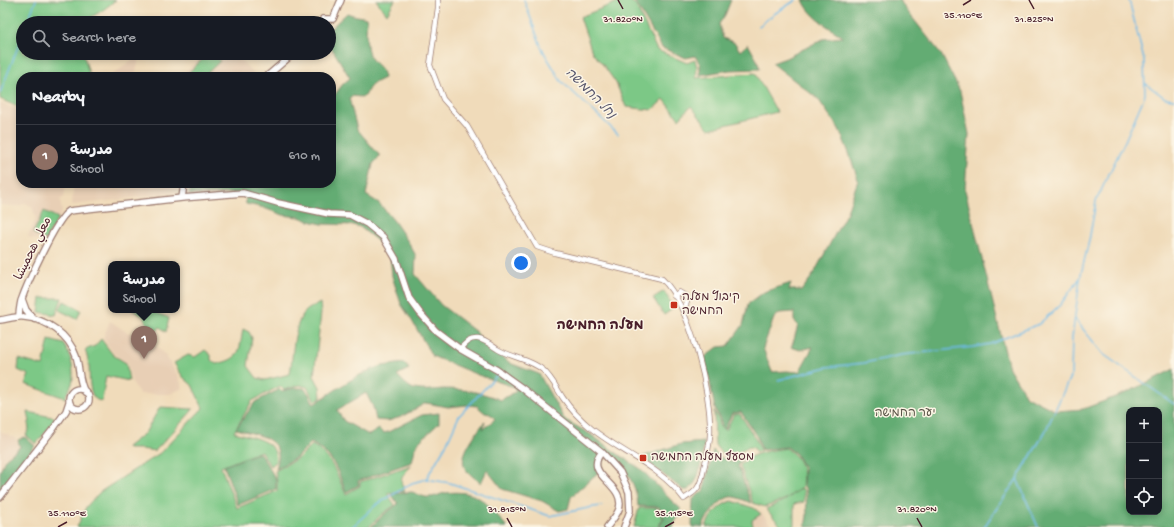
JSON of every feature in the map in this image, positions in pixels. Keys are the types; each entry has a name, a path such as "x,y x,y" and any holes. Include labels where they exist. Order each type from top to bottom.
{"main road":[{"path":"334,16 341,0"},
{"path":"272,72 286,60"},
{"path":"182,198 183,188"},
{"name":"معلي هحميشا","path":"19,317 22,299 45,247 61,219 73,210 243,193 278,203 329,214 350,215 367,224 383,237 396,258 409,298 436,331 460,349 505,374 602,452 620,472 629,492 630,511 624,527"},
{"path":"22,299 26,310 34,319"},
{"path":"0,320 19,317 34,319 51,326 67,340 74,352 80,382 88,397 87,404 82,408 77,408 62,417"},
{"path":"0,497 62,417 69,402 79,372"},
{"path":"73,391 79,389 85,392"},
{"path":"69,402 73,407 77,408"},
{"path":"602,452 596,458 596,466 614,489 619,499 620,508 607,527"}],"street":[{"path":"438,0 430,65 436,82 444,99 467,126 537,246 555,253 662,279 668,284 683,312 696,346 710,415 710,435 704,471 699,484 694,492 684,499 646,463 600,435 585,423 570,407 550,378 539,367 529,361 508,355 483,340 478,339 469,341 460,349"},
{"path":"674,296 679,292 687,297 687,302 683,312"}],"shaded area":[{"path":"132,60 138,60 136,72 116,72"},
{"path":"198,60 241,60 252,72 185,72"},
{"path":"0,103 16,109 16,188 65,188 64,197 60,200 62,212 46,242 29,238 28,236 36,219 32,207 26,203 18,206 0,205"},
{"path":"74,188 180,188 177,193 72,205"},
{"path":"110,321 125,331 152,342 165,355 178,376 183,388 170,394 140,394 132,383 127,363 114,354 103,338"},
{"path":"0,430 4,434 16,439 19,447 4,458 0,469"},
{"path":"732,499 755,508 762,513 772,527 705,527 708,519 714,511 726,501"}],"green space":[{"path":"0,0 116,0 93,16 16,16 16,60 85,60 89,72 16,72 16,106 0,99"},
{"path":"376,0 395,0 387,14"},
{"path":"623,0 629,0 635,4 657,50 687,63 695,60 697,67 696,78 755,73 777,112 709,129 691,106 679,119 664,99 652,110 626,107 616,83 592,52 580,17"},
{"path":"634,0 731,0 725,15 719,24 723,38 735,43 740,51 748,44 760,69 730,70 700,75 700,64 695,56 686,58 662,48"},
{"name":"יער החמישה","path":"803,0 900,0 941,54 960,91 969,134 965,190 1009,368 1026,396 1056,411 1083,409 1126,393 1174,369 1174,527 805,527 807,516 806,490 803,484 804,468 796,454 787,447 762,450 757,437 741,412 732,413 725,429 722,427 715,409 705,357 718,347 728,346 743,325 748,304 764,292 791,283 789,290 802,290 813,275 847,212 858,180 839,129 818,99 772,63 786,58 823,39 843,37 810,12","holes":["794,312 794,321 798,325 791,347 800,350 813,347 799,372 772,372 763,348 774,318 780,313"]},
{"path":"347,13 367,18 366,39 369,55 382,71 384,78 372,85 366,95 362,97 352,96 349,98 357,129 380,156 373,164 366,195 379,203 409,243 416,256 415,274 441,305 476,332 488,348 512,364 539,374 564,419 590,434 641,469 681,509 673,527 659,527 664,518 659,507 638,506 635,490 629,477 620,465 607,454 602,464 602,469 571,497 568,509 559,511 542,501 502,489 487,470 481,483 466,470 464,458 469,445 485,421 483,429 495,419 477,406 467,405 448,407 426,403 401,417 388,421 376,420 373,407 366,393 337,410 344,421 369,435 379,429 383,433 388,432 422,415 439,413 439,423 419,442 415,449 412,462 358,481 359,485 346,492 337,470 330,458 311,443 297,457 276,469 278,453 276,447 272,443 261,436 236,429 255,402 280,389 282,391 295,388 304,388 314,404 355,377 387,365 404,363 409,369 397,375 407,385 414,389 465,390 501,400 516,391 514,387 478,375 432,356 401,304 392,276 390,254 360,227 353,225 322,224 299,217 283,215 261,207 246,204 245,193 189,195 191,188 336,188 336,93 350,78 336,55 336,23"},
{"path":"202,60 220,61 208,72 189,72"},
{"path":"44,211 58,218 46,240 33,233"},
{"path":"664,291 674,308 664,315 653,298"},
{"path":"41,298 62,298 56,315 39,312"},
{"path":"64,301 81,310 77,319 59,310"},
{"path":"320,303 321,313 314,376 320,387 321,398 315,401 307,387 300,385 284,390 280,386 252,401 234,432 269,444 275,453 276,462 270,466 261,451 221,467 237,508 277,491 275,471 300,457 312,445 325,455 333,466 346,494 360,486 360,482 412,465 402,477 402,483 405,491 387,493 395,505 381,515 369,527 77,527 86,507 100,492 160,453 203,408 192,385 183,377 174,363 188,355 195,357 205,350 211,355 211,360 216,364 230,360 239,349 243,329 249,332 252,338 248,366 257,378 265,380 290,374 294,342 300,319 307,310"},
{"path":"138,313 157,313 169,318 166,332 160,327 155,333 148,326 143,316"},
{"path":"101,339 113,355 126,363 129,381 106,376 102,401 97,400 94,397 90,387 89,366 85,350 95,346"},
{"path":"49,340 64,344 69,354 73,369 73,379 65,398 25,384 29,375 18,370 19,359 43,366"},
{"path":"160,407 193,409 155,451 128,449 127,447 145,433"},
{"path":"714,411 719,420 720,427 726,430 734,414 740,414 761,450 756,452 754,448 749,447 731,457 718,449 715,445"},
{"path":"28,412 57,418 36,444 26,435 29,430 28,423 30,422"},
{"path":"25,437 35,446 0,490 0,472 5,459 20,447 18,440"},
{"path":"704,442 701,464 696,482 688,490 683,490 641,457 681,444"},
{"path":"786,448 799,460 803,475 802,487 786,499 765,507 753,503 740,465 755,455 767,451"},
{"path":"713,450 720,457 732,462 745,456 738,465 751,503 735,497 726,498 714,509 704,523 703,527 692,527 693,499 703,491"},
{"path":"260,453 276,479 276,489 238,505 224,466"},
{"path":"802,488 804,491 804,502 794,504 794,527 782,527 766,509 784,501"},
{"path":"412,492 428,497 434,497 445,493 466,493 488,505 507,527 371,527 382,516 398,504 391,494"},
{"path":"732,501 754,508 761,514 752,520 753,527 706,527 710,518 716,511 723,505"},
{"path":"639,508 657,508 663,518 658,527 634,527"}],"waterway":[{"path":"30,16 36,0"},
{"name":"נחל החמישה","path":"524,0 542,49 561,81 618,134"},
{"path":"759,26 796,0"},
{"path":"778,380 827,367 864,363 901,355 990,344 1039,324 1060,305 1080,278 1089,241 1096,201 1145,95 1144,60 1129,0"},
{"path":"0,93 16,52"},
{"path":"1145,83 1165,98 1174,99"},
{"path":"984,527 1017,479 1045,432 1071,375 1072,338 1080,279"},
{"path":"1075,319 1103,354 1174,404"},
{"path":"426,479 446,445 459,416 499,373"},
{"path":"352,527 376,505 412,483 426,479 450,483 550,516 602,506"},
{"path":"1017,479 1038,527"}],"place":[{"name":"קיבוץ מעלה החמישה","path":"674,305"},
{"name":"مدرسة","path":"144,359"},
{"name":"מסעף מעלה החמישה","path":"643,458"}],"district":[{"name":"מעלה החמישה","path":"600,326"}]}
